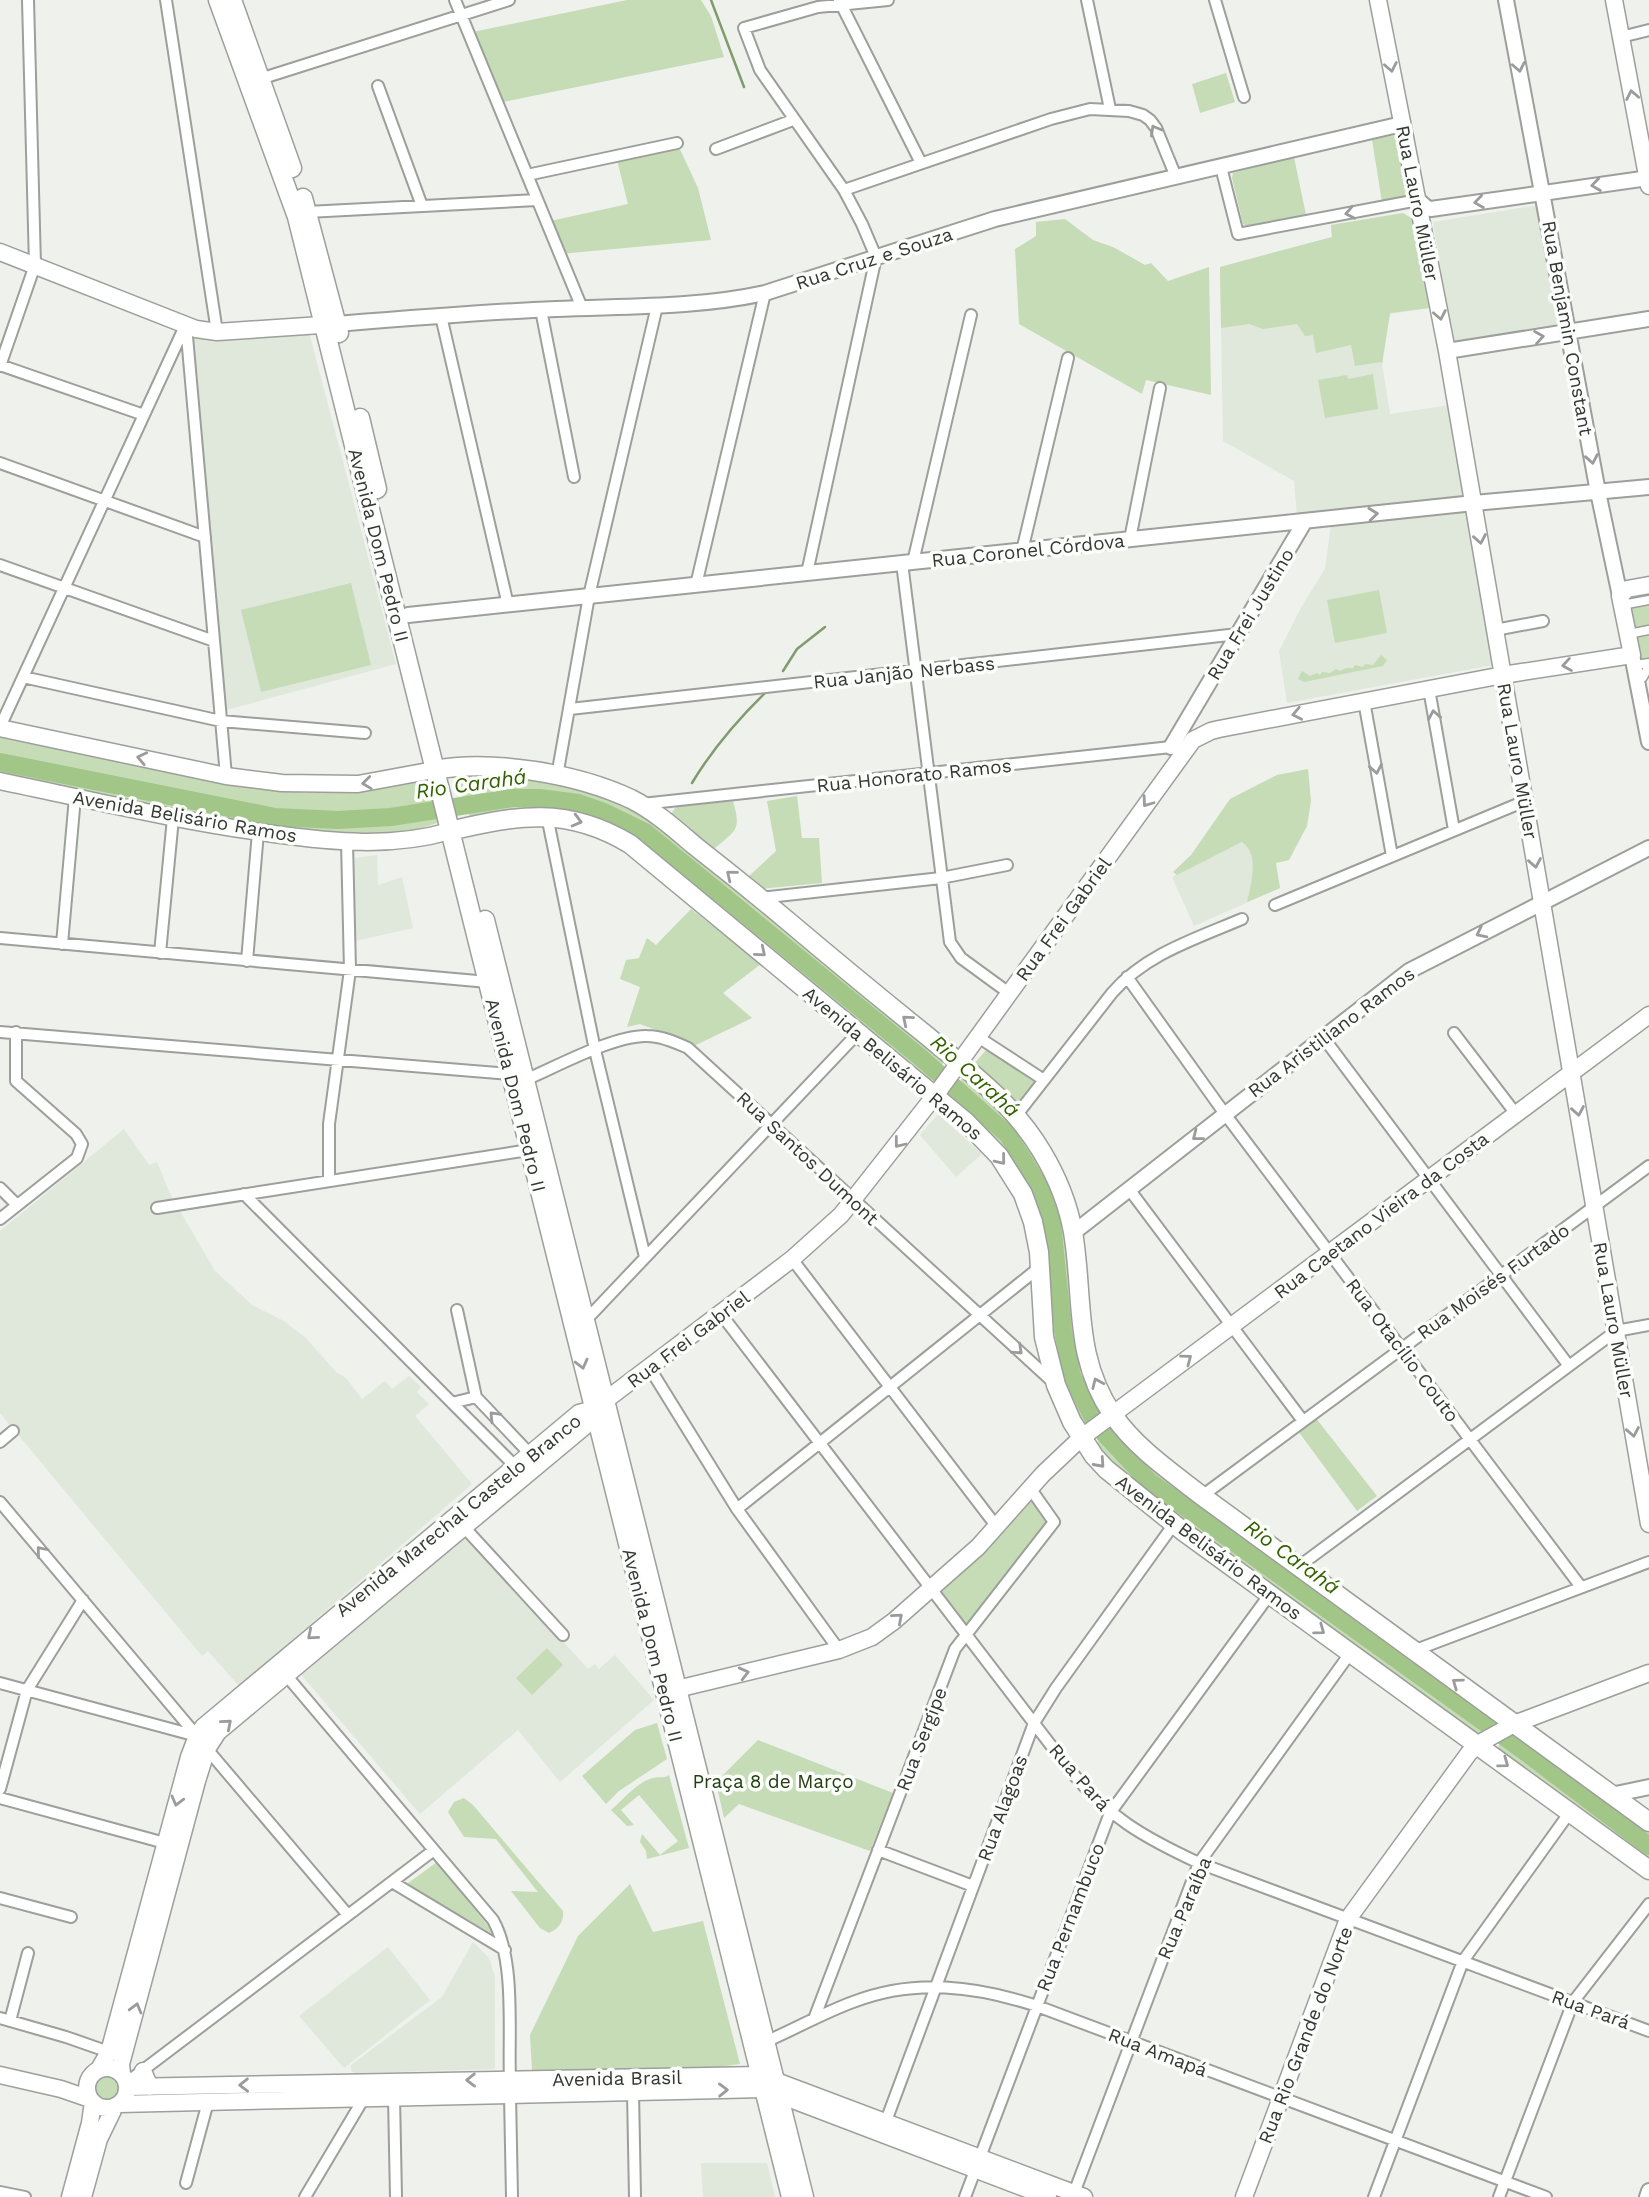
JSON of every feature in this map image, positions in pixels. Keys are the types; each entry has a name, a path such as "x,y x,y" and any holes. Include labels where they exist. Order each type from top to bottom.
{"main road":[{"name":"Avenida Dom Pedro II","path":"218,0 293,207 330,324 408,615 440,769"},
{"name":"Avenida Dom Pedro II","path":"232,0 307,212 330,324 440,769 518,1077 586,1320 600,1405"},
{"name":"Rua Lauro Müller","path":"1377,0 1447,351 1649,1524"},
{"path":"1614,0 1648,180"},
{"path":"0,252 196,329 217,332 330,324"},
{"path":"1624,598 1649,585"},
{"name":"Rua Benjamin Constant","path":"1624,598 1641,668"},
{"name":"Rua Frei Gabriel","path":"600,1405 792,1259 827,1229 854,1200 978,1037 1179,747 1211,731 1503,675 1641,668"},
{"name":"Avenida Belisário Ramos","path":"0,728 226,776 282,783 339,786 440,769 501,768 557,776 607,789 642,804 760,898 1026,1127 1052,1171 1065,1202 1073,1233 1083,1342 1109,1417 1202,1496 1510,1726 1649,1822"},
{"name":"Avenida Belisário Ramos","path":"0,781 173,818 258,832 347,842 402,841 455,826 511,817 547,816 584,823 631,844 858,1033 937,1092 983,1138 1012,1174 1033,1222 1040,1267 1044,1337 1056,1385 1105,1469 1174,1524 1481,1743 1649,1870"},
{"name":"Avenida Dom Pedro II","path":"455,826 488,982 518,1077 528,1150 600,1405 769,2084 791,2197"},
{"name":"Rua Caetano Vieira da Costa","path":"670,1686 839,1650 884,1629 998,1527 1030,1488 1085,1435 1649,1015"},
{"name":"Avenida Marechal Castelo Branco","path":"530,1454 579,1413 600,1405"},
{"name":"Avenida Marechal Castelo Branco","path":"125,2082 121,2064 197,1782 202,1742 211,1719 522,1469 584,1427 600,1405"},
{"path":"522,1469 530,1454"},
{"name":"Avenida Marechal Castelo Branco","path":"93,2075 109,2052 189,1756 202,1742 218,1732 464,1527 522,1469"},
{"name":"Rua Rio Grande do Norte","path":"1244,2197 1348,1919 1469,1753 1510,1726 1649,1674"},
{"name":"Avenida Dom Pedro II","path":"670,1686 765,2042 769,2084 804,2197"},
{"path":"61,2089 72,2088 111,2068 125,2082 123,2099 103,2129 83,2197"},
{"path":"142,2071 150,2087"},
{"path":"0,2075 61,2089 103,2107 117,2105"},
{"path":"70,2197 90,2123 93,2075"},
{"name":"Avenida Brasil","path":"125,2082 150,2087 349,2083 633,2092 769,2084 978,2163 1079,2195"},
{"path":"349,2083 365,2098"},
{"name":"Avenida Brasil","path":"117,2105 394,2097 510,2087 769,2084 886,2121 1048,2197"}],"street":[{"path":"28,0 35,265 0,365 144,415"},
{"path":"166,0 217,332"},
{"path":"455,0 582,308"},
{"path":"260,79 509,0"},
{"path":"807,573 876,257 844,190 760,70 744,28 818,7 888,0"},
{"path":"1087,0 1111,109"},
{"path":"1215,0 1244,97"},
{"name":"Rua Benjamin Constant","path":"1506,0 1598,492 1624,598"},
{"path":"840,3 920,163"},
{"path":"1621,37 1649,30"},
{"path":"378,86 422,206"},
{"path":"844,190 1073,112 1111,109 1143,115 1150,120 1156,128 1176,177"},
{"path":"716,149 793,120"},
{"name":"Rua Cruz e Souza","path":"330,324 541,310 712,303 765,293 1006,216 1402,124"},
{"path":"527,175 677,143"},
{"path":"1221,167 1238,234 1418,200 1431,209 1648,180"},
{"path":"307,212 537,200"},
{"path":"696,585 765,293"},
{"path":"557,776 589,596 657,306"},
{"path":"541,310 574,477"},
{"path":"971,315 907,563 915,670 948,930 961,958 1009,993"},
{"path":"441,316 508,605"},
{"path":"1447,351 1649,319"},
{"path":"0,728 186,325"},
{"path":"186,325 226,776"},
{"path":"1022,551 1068,358"},
{"path":"1130,540 1160,388"},
{"path":"0,463 205,537"},
{"name":"Rua Coronel Córdova","path":"408,615 1649,487"},
{"name":"Rua Frei Justino","path":"1179,747 1195,706 1305,521"},
{"path":"0,565 214,641"},
{"path":"1624,598 1645,601"},
{"path":"1624,598 1645,601"},
{"path":"1495,630 1543,621"},
{"path":"1631,634 1649,631"},
{"name":"Rua Janjão Nerbass","path":"570,709 1238,634"},
{"path":"1641,668 1649,742"},
{"path":"23,677 221,721 365,733"},
{"path":"1429,689 1454,830"},
{"path":"1364,701 1392,856"},
{"path":"1195,706 1199,720 1211,731"},
{"name":"Rua Honorato Ramos","path":"642,804 1179,747"},
{"path":"62,944 75,797"},
{"path":"1275,905 1525,801"},
{"path":"547,816 596,1050 645,1257"},
{"path":"160,953 173,818"},
{"path":"247,961 258,832"},
{"path":"329,1181 329,1124 350,970 347,842"},
{"name":"Rua Aristiliano Ramos","path":"1073,1233 1409,971 1649,848"},
{"path":"760,898 941,878 1007,866"},
{"path":"1016,1116 1127,977 1153,958 1242,919"},
{"path":"0,939 488,982"},
{"name":"Rua Otacílio Couto","path":"1127,977 1225,1114 1581,1587"},
{"path":"0,1032 338,1059 518,1077"},
{"path":"0,1219 77,1158 82,1144 76,1134 16,1081 16,1032"},
{"path":"586,1320 858,1033"},
{"path":"1454,1033 1516,1114"},
{"name":"Rua Santos Dumont","path":"518,1077 633,1037 647,1036 676,1042 697,1056 1056,1385"},
{"path":"978,1037 1044,1080"},
{"path":"1323,1037 1569,1366"},
{"path":"157,1208 528,1150"},
{"name":"Rua Moisés Furtado","path":"1202,1496 1649,1166"},
{"path":"0,1188 17,1205"},
{"path":"1129,1189 1303,1421"},
{"path":"244,1194 452,1403 522,1469"},
{"path":"792,1259 998,1527"},
{"path":"737,1508 1040,1267"},
{"path":"457,1310 476,1397 530,1454"},
{"name":"Rua Pará","path":"721,1314 1082,1785 1110,1812 1146,1837 1199,1863 1649,2031"},
{"path":"1298,1567 1616,1331 1649,1325"},
{"path":"649,1367 737,1508 839,1650"},
{"path":"452,1403 476,1397"},
{"path":"0,1442 13,1431"},
{"name":"Rua Sergipe","path":"814,2019 955,1650 1054,1522 1030,1488"},
{"path":"0,1502 348,1915"},
{"name":"Rua Alagoas","path":"886,2121 1034,1723 1056,1688 1174,1524"},
{"path":"464,1527 563,1635"},
{"path":"1413,1651 1649,1562"},
{"name":"Rua Pernambuco","path":"965,2197 1110,1812 1270,1594"},
{"path":"0,1789 27,1690 83,1600"},
{"name":"Rua Paraíba","path":"1079,2195 1131,2042 1199,1863 1350,1652"},
{"path":"286,1675 493,1920 505,1950 512,2197"},
{"path":"0,1683 202,1742"},
{"path":"1611,1795 1649,1787"},
{"path":"0,1798 165,1843"},
{"path":"1374,2197 1463,1961 1570,1812"},
{"path":"125,2082 434,1850"},
{"path":"878,1850 973,1886"},
{"path":"392,1882 505,1950"},
{"path":"0,1898 71,1917"},
{"path":"1499,2197 1573,2002 1649,1904"},
{"path":"28,1953 5,2020 66,2036 109,2052"},
{"name":"Rua Amapá","path":"765,2042 838,2008 876,1995 936,1986 973,1989 1037,2006 1546,2197"},
{"path":"633,2092 635,2197"},
{"path":"394,2097 396,2197"},
{"path":"305,2197 365,2098"},
{"path":"186,2183 208,2102"},
{"path":"1647,2197 1649,2191"},
{"path":"0,2192 26,2197"}],"shaded area":[{"path":"1539,205 1560,328 1454,347 1433,222"},
{"path":"1403,213 1411,218 1429,308 1390,314 1382,364 1390,414 1450,405 1465,496 1297,515 1294,481 1223,441 1220,267 1332,237 1331,225"},
{"path":"309,332 396,664 226,710 193,337 214,340"},
{"path":"1468,509 1493,665 1287,703 1279,651 1325,569 1331,525"},
{"path":"1267,830 1280,888 1194,926 1172,877"},
{"path":"377,855 378,885 402,877 413,928 355,941 355,858"},
{"path":"938,1114 982,1154 956,1177 920,1135"},
{"path":"124,1129 149,1165 157,1162 170,1194 215,1271 252,1305 284,1321 306,1338 336,1372 346,1378 362,1399 385,1381 392,1389 409,1376 421,1387 417,1392 429,1404 415,1416 472,1484 239,1686 208,1651 202,1656 0,1413 0,1231"},
{"path":"464,1532 588,1669 595,1664 599,1669 615,1655 654,1700 560,1782 518,1730 420,1814 298,1671"},
{"path":"473,1942 489,1958 495,1977 495,2069 351,2071 351,2065 442,1997"},
{"path":"388,1947 430,2000 344,2068 299,2016"},
{"path":"701,2163 767,2163 775,2197 703,2197"}],"green space":[{"path":"627,0 701,0 711,16 724,57 498,103 468,33"},
{"path":"1226,73 1235,102 1200,113 1192,84"},
{"path":"1395,135 1399,137 1409,190 1403,198 1382,202 1372,140"},
{"path":"677,143 698,188 711,240 560,254 546,222 628,204 616,156"},
{"path":"1294,157 1306,215 1247,226 1243,224 1233,173"},
{"path":"1403,213 1411,218 1429,308 1390,313 1382,364 1355,366 1351,345 1316,353 1313,335 1305,336 1297,324 1263,329 1249,324 1221,328 1220,267 1332,237 1331,225"},
{"path":"1065,219 1093,240 1113,247 1145,265 1151,263 1168,281 1209,267 1211,395 1146,380 1142,394 1019,324 1015,249 1036,236 1036,222"},
{"path":"1373,374 1378,409 1325,418 1318,380 1347,375 1348,379"},
{"path":"351,583 371,665 261,692 241,610"},
{"path":"1649,586 1649,676 1636,678 1622,593"},
{"path":"1379,590 1387,633 1335,643 1327,600"},
{"path":"1381,655 1387,660 1383,666 1304,682 1298,679 1302,671 1310,676 1317,673 1320,675 1322,672 1330,673 1336,669 1340,671 1353,668 1355,665 1373,665"},
{"path":"0,736 194,777 305,793 377,789 431,779 442,821 411,830 376,835 338,835 220,820 0,776"},
{"path":"1308,769 1311,801 1307,826 1289,860 1276,863 1280,888 1247,902 1253,862 1248,847 1242,842 1177,875 1173,872 1191,855 1230,799 1277,775"},
{"path":"466,774 526,776 629,802 946,1059 931,1080 644,845 537,810 470,816 466,811 459,782"},
{"path":"797,796 802,838 819,838 822,883 760,889 747,878 776,851 767,801"},
{"path":"733,801 737,819 735,830 713,850 670,815 676,807"},
{"path":"691,909 761,964 723,993 752,1018 696,1045 640,1024 627,1027 640,987 620,979 626,960 639,958 647,938 656,945"},
{"path":"987,1049 1038,1081 1019,1106 973,1065"},
{"path":"965,1074 1029,1140 1058,1200 1100,1405 1100,1410 1086,1423 1082,1423 1066,1386 1057,1354 1049,1250 1038,1209 949,1098"},
{"path":"1315,1417 1377,1496 1357,1511 1298,1431"},
{"path":"1112,1426 1498,1721 1497,1727 1476,1736 1139,1486 1113,1465 1096,1444"},
{"path":"1029,1492 1051,1522 966,1631 934,1588"},
{"path":"547,1648 563,1665 532,1695 516,1678"},
{"path":"657,1723 667,1759 619,1791 606,1804 582,1776 635,1730"},
{"path":"1512,1735 1520,1737 1649,1829 1649,1860 1498,1749 1500,1741"},
{"name":"Praça 8 de Março","path":"758,1740 893,1793 870,1851 739,1804 724,1818 716,1782"},
{"path":"669,1775 689,1848 647,1859 646,1851 640,1842 642,1834 660,1855 678,1841 639,1795 621,1810 634,1825 627,1826 611,1810 641,1783"},
{"path":"464,1798 473,1805 563,1911 562,1921 553,1931 549,1933 540,1928 511,1891 538,1892 496,1839 464,1837 448,1812 454,1802"},
{"path":"437,1862 496,1936 407,1884"},
{"path":"630,1884 653,1932 703,1921 740,2064 674,2073 551,2076 532,2070 530,2035 578,1936"},
{"path":"108,2074 118,2078 122,2088 118,2098 108,2102 98,2098 94,2088 98,2078"}],"waterway":[{"path":"711,0 744,87"},
{"path":"783,671 797,649 825,627"},
{"path":"692,783 726,735 767,691"},
{"name":"Rio Carahá","path":"0,762 275,817 338,820 391,817 512,798 540,798 578,803 645,832 920,1057 1008,1135 1041,1189 1052,1223 1063,1331 1072,1377 1098,1427 1149,1481 1524,1751 1649,1846"},
{"name":"Rio Carahá","path":"645,832 650,826"}]}
